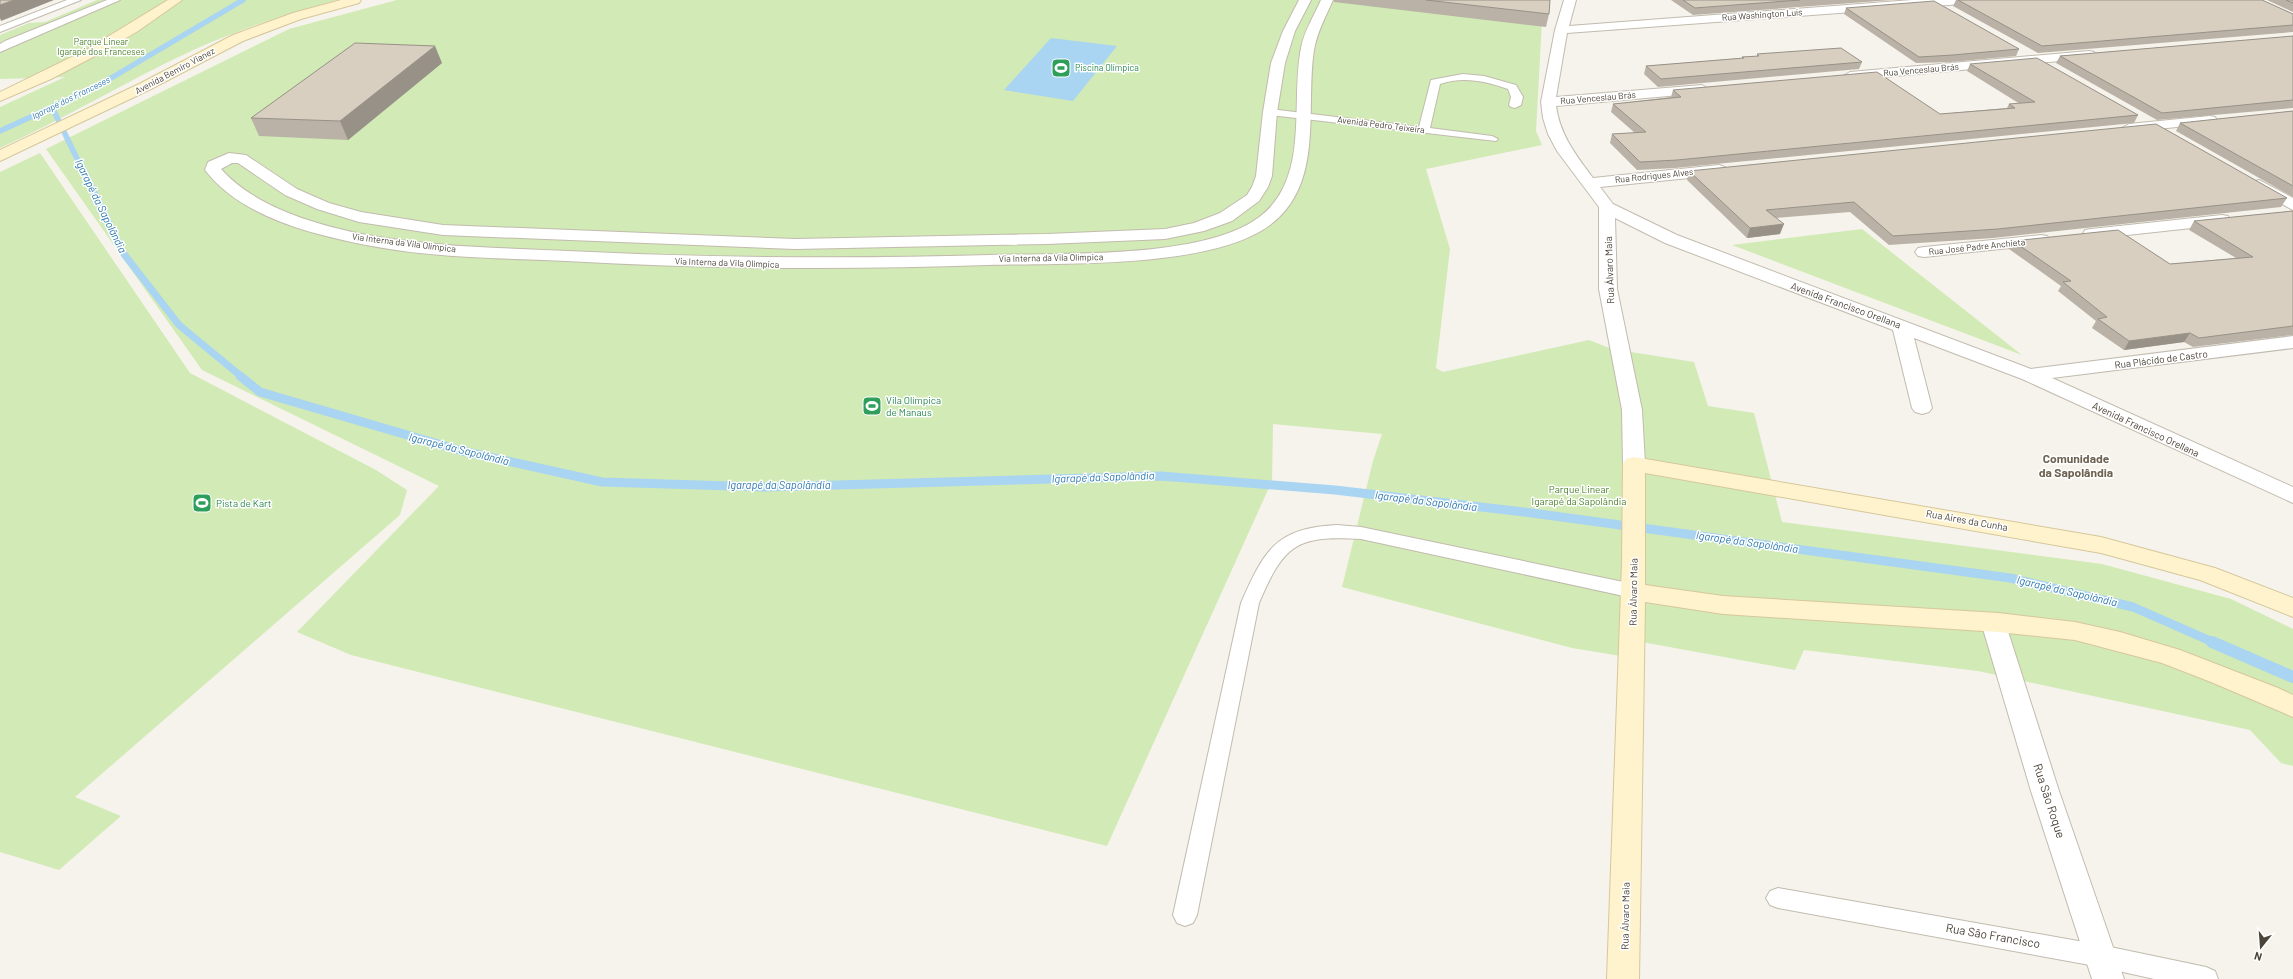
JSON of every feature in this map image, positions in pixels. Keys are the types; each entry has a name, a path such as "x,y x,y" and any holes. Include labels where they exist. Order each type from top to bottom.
{"street":[{"path":"0,96 44,78 108,45 176,0"},
{"name":"Avenida Bemiro Vianez","path":"0,156 120,99 238,38 297,16 355,0"},
{"name":"Via Interna da Vila Olímpica","path":"1305,0 1282,50 1270,112 1266,161 1260,187 1253,198 1226,217 1198,228 1165,234 1047,239 795,244 443,230 358,217 323,206 291,192 251,163 241,158 223,160 214,165 213,168 215,174 236,191 290,219 324,230 369,240 424,247 631,259 786,264 1122,256 1174,252 1216,243 1243,233 1266,220 1280,207 1292,190 1297,172 1304,116 1307,50 1327,0"},
{"name":"Avenida Francisco Orellana","path":"1570,0 1561,30 1548,102 1550,118 1555,134 1588,183 1607,207 1671,239 1901,325 2029,376 2293,496"},
{"name":"Rua Washington Luís","path":"1561,30 1962,0"},
{"path":"1933,1 1955,14"},
{"path":"2016,48 2058,71"},
{"path":"1282,50 1307,50"},
{"name":"Rua Venceslau Brás","path":"1840,77 2099,54"},
{"name":"Rua Venceslau Brás","path":"1548,102 1714,88"},
{"path":"2134,114 2176,138"},
{"path":"2116,130 2224,119"},
{"name":"Rua Rodrigues Alves","path":"1588,183 1730,168"},
{"path":"2245,177 2293,205"},
{"name":"Rua Álvaro Maia","path":"1607,207 1608,289 1632,410 1634,464 1634,563 1623,979"},
{"name":"Rua José Padre Anchieta","path":"1924,252 2238,218"},
{"path":"424,247 443,230"},
{"path":"631,259 645,239"},
{"path":"1045,258 1047,239"},
{"path":"920,261 924,241"},
{"path":"1901,325 1922,408"},
{"name":"Rua Plácido de Castro","path":"2029,376 2293,342"},
{"name":"Rua Aires da Cunha","path":"1634,464 2101,545 2154,558 2207,574 2293,608"},
{"path":"1633,591 1680,600 1723,605 1993,622 2093,635 2147,648 2246,684 2293,707"},
{"name":"Rua São Roque","path":"1993,622 2045,791 2105,967"}],"lane":[{"path":"0,29 76,0"},
{"path":"0,49 10,43 114,0"},
{"path":"1424,131 1435,82 1446,78 1498,81 1512,87 1517,97 1515,105"},
{"name":"Avenida Pedro Teixeira","path":"1270,112 1492,139"},
{"path":"1185,915 1250,603 1269,561 1280,547 1297,537 1316,533 1337,531 1361,533 1633,591"},
{"name":"Rua São Francisco","path":"1778,898 2105,967 2206,979"}],"green space":[{"name":"Parque Linear Igarapé dos Franceses","path":"97,0 337,0 262,23 207,44 0,148 0,107 65,77 0,79 0,35 29,23 45,22"},
{"name":"Vila Olímpica de Manaus","path":"397,0 1366,0 1542,21 1536,131 1542,145 1426,169 1450,249 1436,368 1443,372 1589,340 1612,349 1694,362 1708,406 1754,413 1782,522 2102,564 2231,599 2293,629 2293,766 2281,763 2250,730 1978,671 1804,650 1795,670 1620,638 1621,656 1572,648 1342,587 1373,461 1382,434 1273,424 1272,481 1107,846 351,655 297,632 439,486 202,370 46,149 289,29"},
{"name":"Pista de Kart","path":"40,153 190,373 376,470 407,490 400,515 75,797 121,816 59,870 0,852 0,172"},
{"path":"1862,229 2022,355 1732,245"}],"water":[{"name":"Piscina Olímpica","path":"1051,38 1117,46 1073,101 1004,90"}],"building":[{"path":"0,0 14,0 0,5"},
{"path":"1426,0 1550,0 1549,14"},
{"path":"1683,0 1800,0 1695,8"},
{"path":"1958,0 2262,0 2293,14 2293,25 2042,46"},
{"path":"2286,0 2293,0 2293,3"},
{"path":"1934,1 2019,49 1919,57 1846,8"},
{"path":"2293,36 2293,100 2162,113 2060,56"},
{"path":"355,43 435,46 340,121 251,118"},
{"path":"1841,48 1862,62 1661,79 1646,66 1759,56 1757,54"},
{"path":"2037,58 2138,115 1677,160 1640,162 1612,134 1646,132 1613,104 1681,97 1673,90 1877,72 1940,114 2015,108 2009,104 2035,102 1970,64"},
{"path":"2293,111 2293,186 2180,123"},
{"path":"2156,124 2287,198 1998,229 1893,236 1854,202 1766,210 1784,224 1750,228 1689,171"},
{"path":"2293,211 2293,326 2199,338 2190,333 2129,341 2098,319 2107,317 2063,282 2071,281 2013,241 2118,230 2170,264 2253,257 2194,221"}],"waterway":[{"name":"Igarapé dos Franceses","path":"52,107 96,87 243,0"},
{"name":"Igarapé dos Franceses","path":"0,131 52,107"},
{"name":"Igarapé da Sapolândia","path":"52,107 81,167"},
{"name":"Igarapé da Sapolândia","path":"81,166 124,254 179,325 242,377"},
{"name":"Igarapé da Sapolândia","path":"240,376 260,392 462,451 602,482 765,487 1161,476 1335,490 1532,513 2010,578 2133,607 2215,643"},
{"name":"Igarapé da Sapolândia","path":"2212,642 2293,677"}],"place":[{"name":"Piscina Olímpica","path":"1061,68"},
{"name":"Vila Olímpica de Manaus","path":"872,406"},
{"name":"Pista de Kart","path":"202,503"}],"district":[{"name":"Comunidade da Sapolândia","path":"2076,466"}],"park label":[{"name":"Parque Linear Igarapé da Sapolândia","path":"1579,494"}]}
